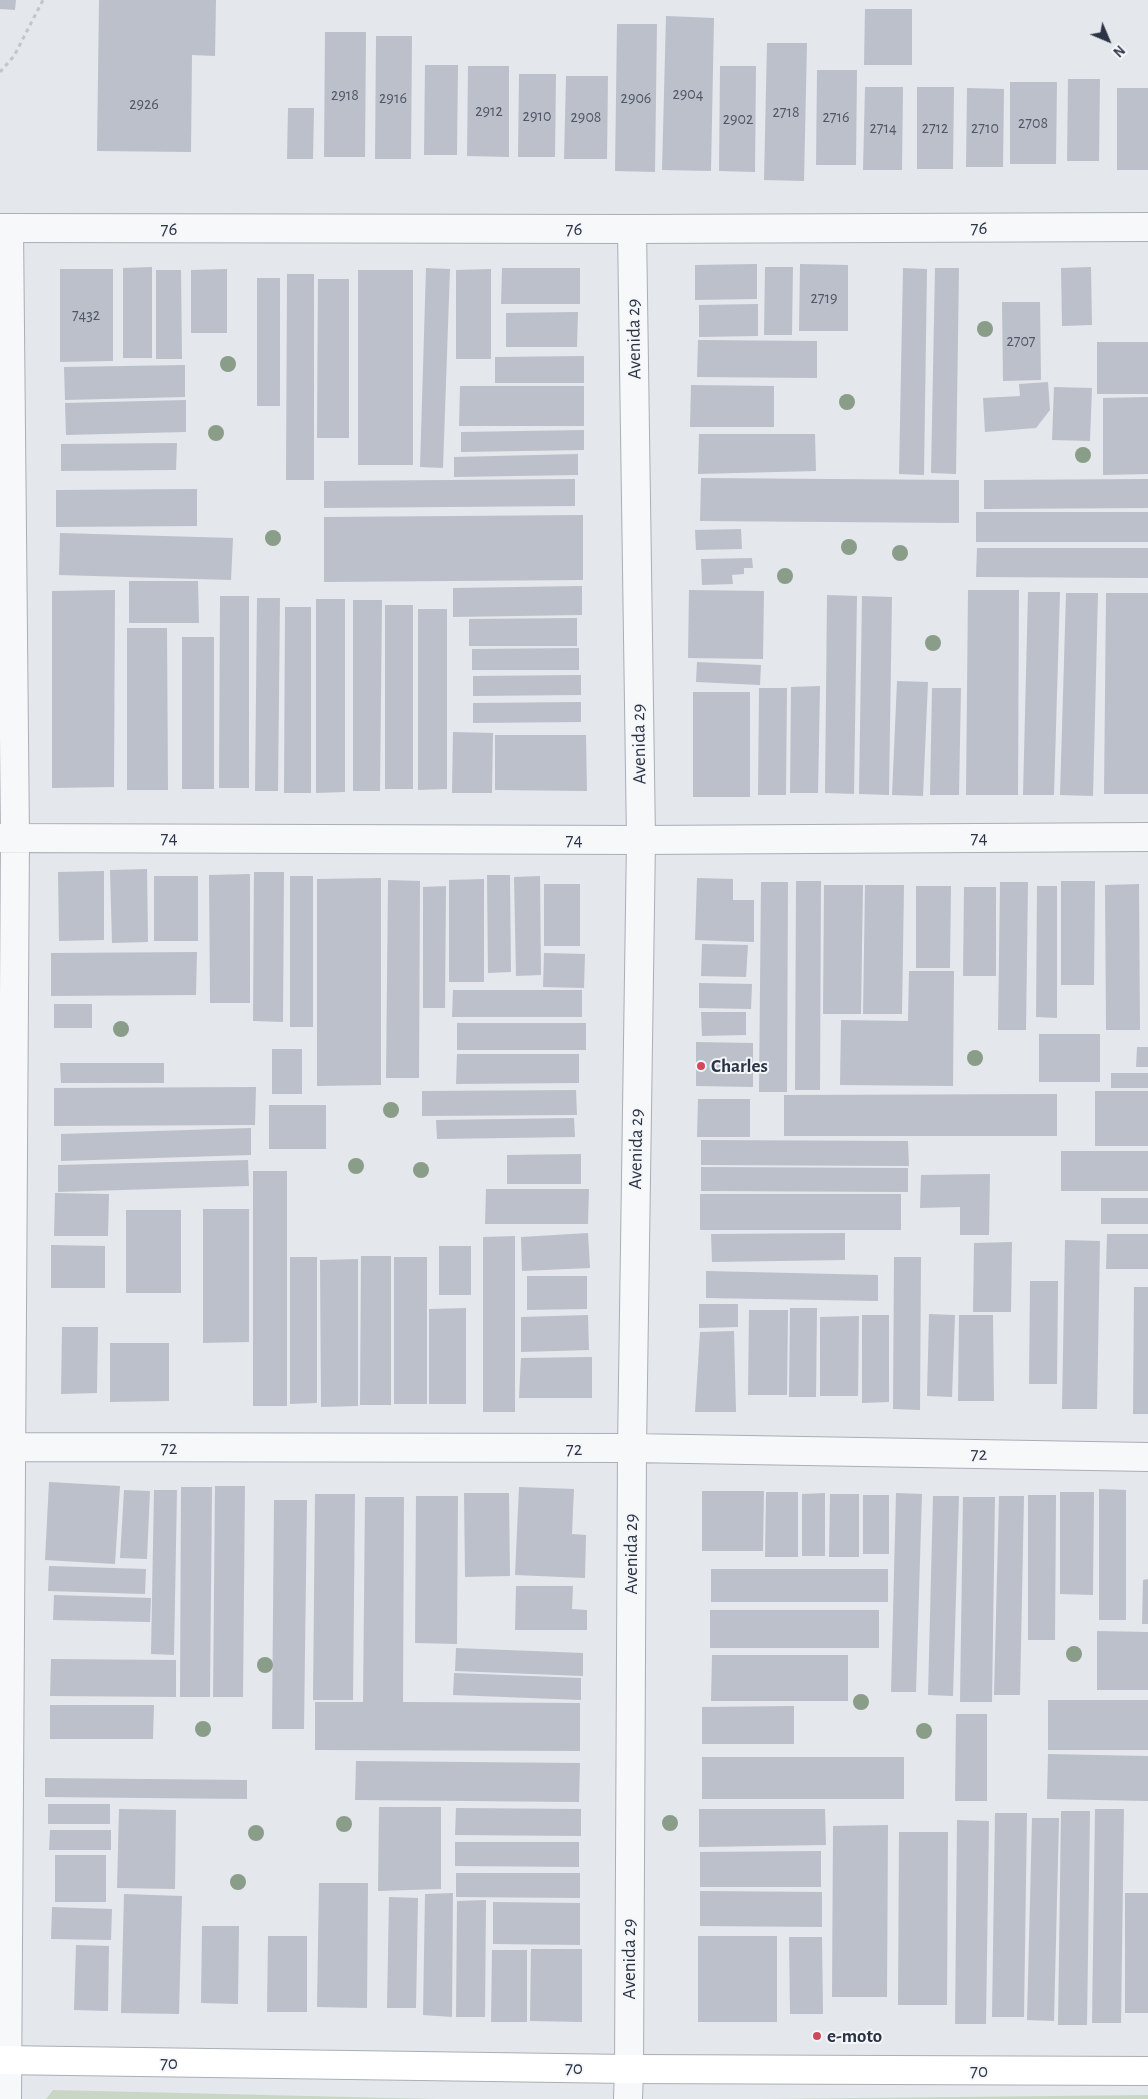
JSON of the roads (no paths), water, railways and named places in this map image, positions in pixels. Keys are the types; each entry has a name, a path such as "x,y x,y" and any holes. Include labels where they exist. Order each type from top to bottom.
{"main road":[{"name":"70","path":"3,2060 629,2069 1148,2072"}],"street":[{"name":"76","path":"5,228 632,229 1148,227"},
{"path":"5,228 8,838 3,2060 7,2099"},
{"name":"Avenida 29","path":"628,2099 632,1448 641,840 632,229"},
{"name":"74","path":"8,838 641,840 1148,836"},
{"name":"72","path":"5,1447 632,1448 1148,1456"}],"place":[{"name":"Charles","path":"701,1066"},
{"name":"e-moto","path":"817,2036"}]}
